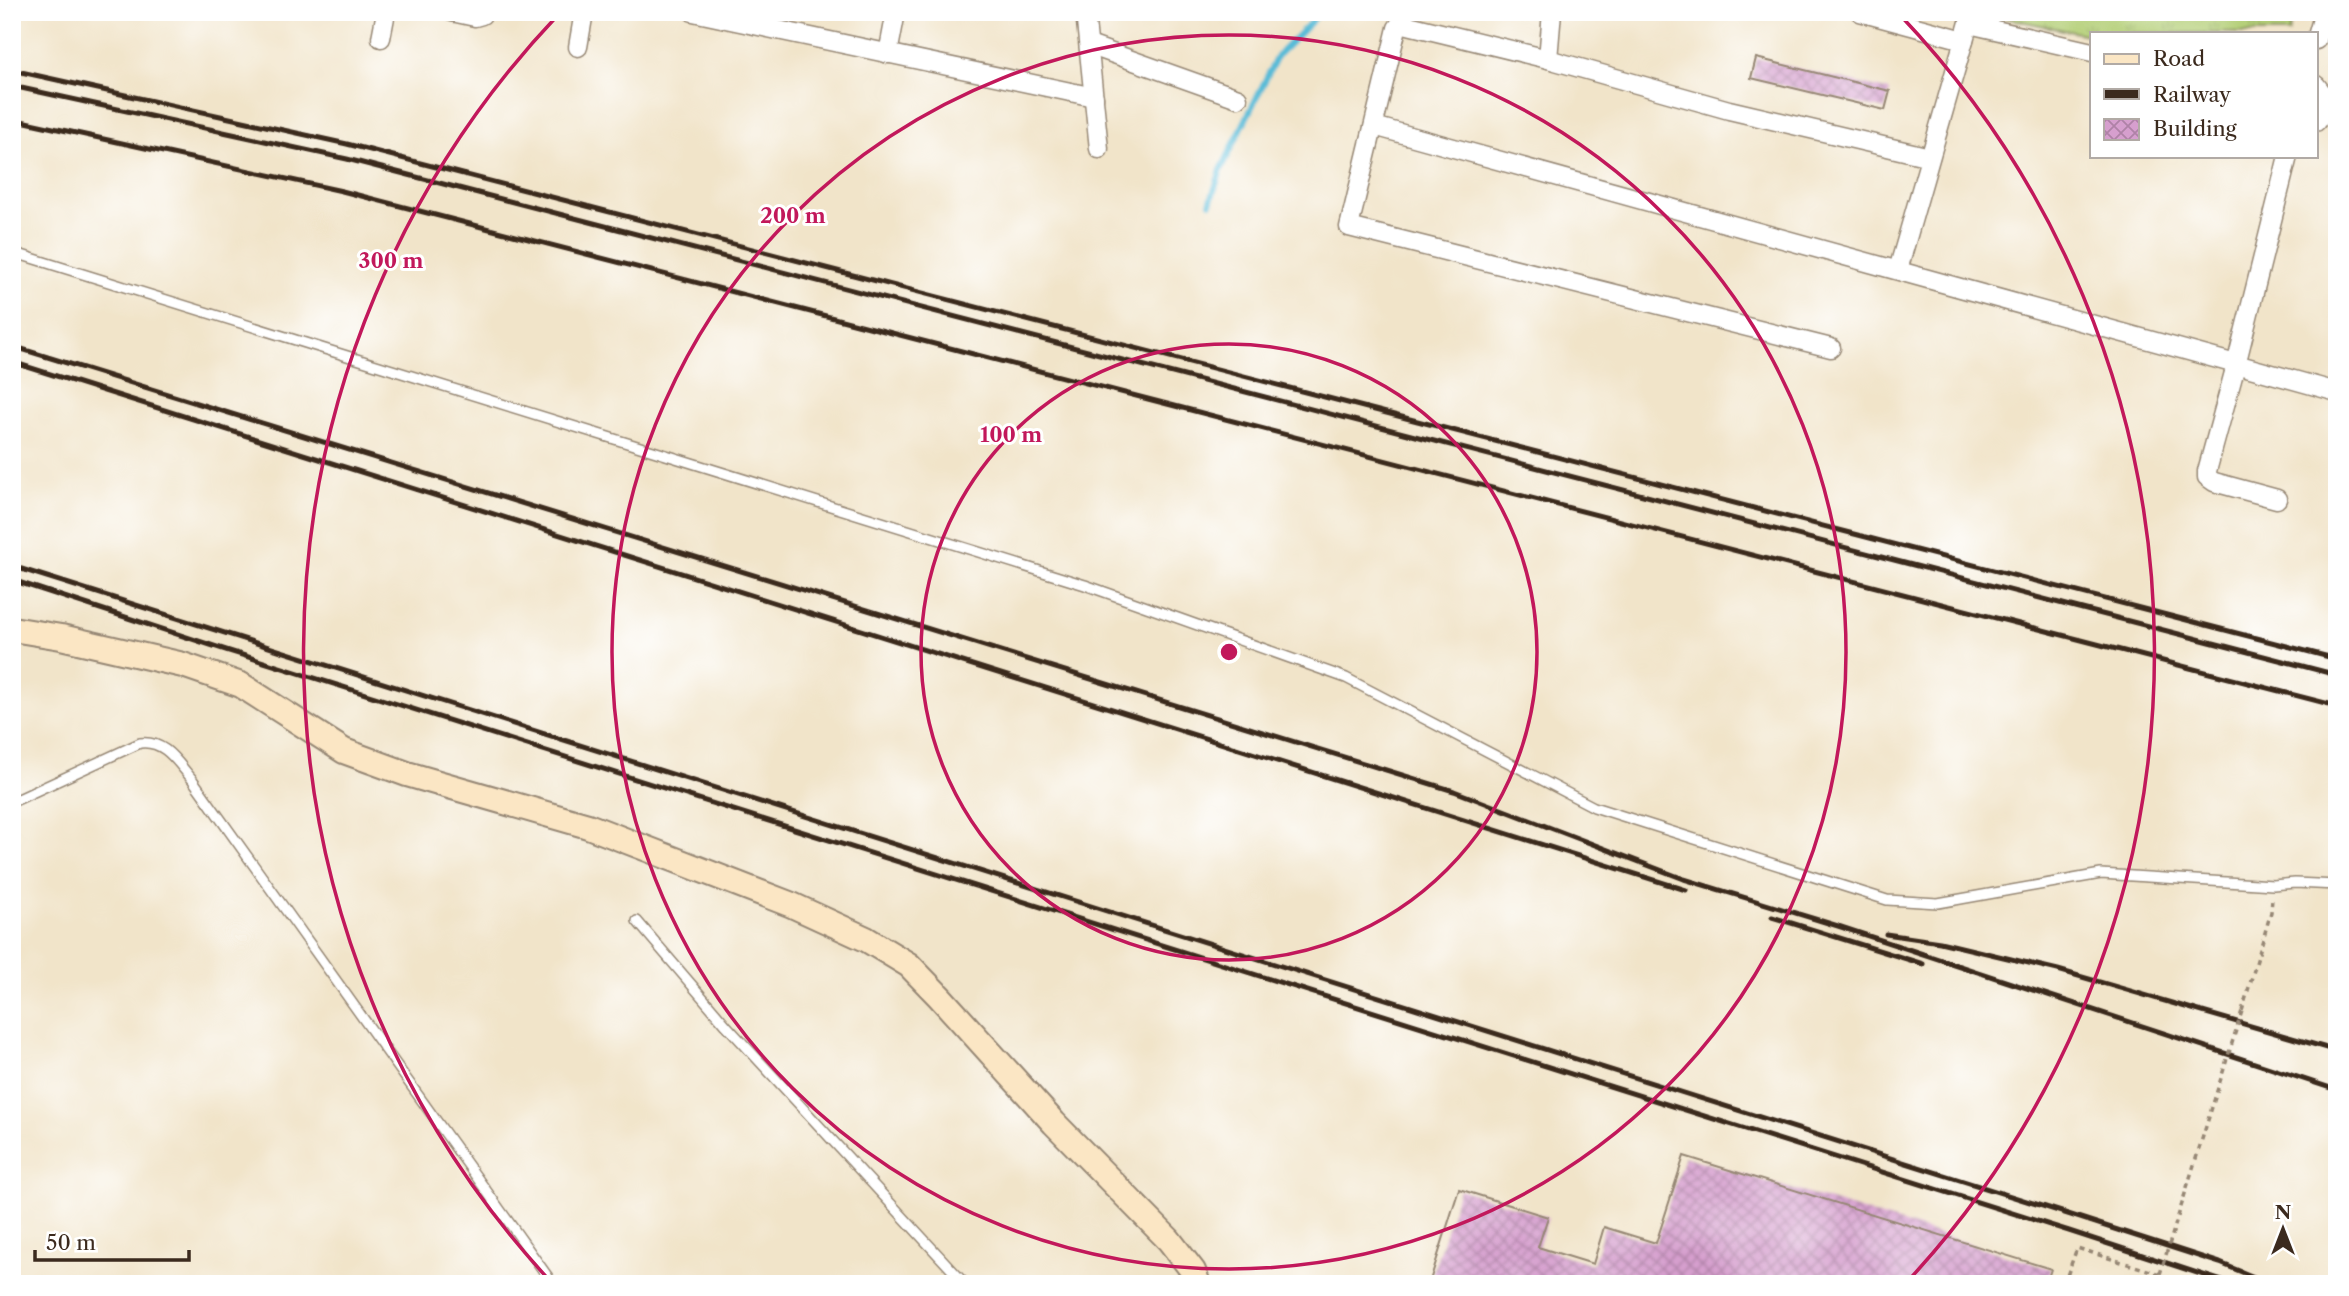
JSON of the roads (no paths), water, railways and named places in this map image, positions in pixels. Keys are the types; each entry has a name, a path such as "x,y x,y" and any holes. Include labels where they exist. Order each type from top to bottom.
{"street":[{"path":"381,38 386,12"},
{"path":"452,12 475,17 484,12"},
{"path":"578,47 584,12"},
{"path":"693,12 753,19 888,54 1086,95"},
{"path":"888,54 896,12"},
{"path":"1085,12 1089,46 1086,95 1099,149"},
{"path":"1548,60 1552,12"},
{"path":"1860,12 1968,25 2090,52"},
{"path":"2318,33 2324,12"},
{"path":"1831,348 1349,227 1399,25 1404,24 1548,60 1729,110 1930,157"},
{"path":"1898,270 1968,25"},
{"path":"1089,46 1238,98"},
{"path":"2318,88 2323,95 2326,113"},
{"path":"1374,126 2337,392"},
{"path":"2277,499 2214,482 2207,477 2207,471 2288,158"},
{"path":"12,629 61,637 183,665 241,685 344,751 407,774 588,826 792,905 866,939 909,965 940,997 1054,1123 1169,1240 1193,1271 1198,1284"}],"lane":[{"path":"12,251 1085,585 1346,678 1594,807 1887,900 1938,903 2101,874 2273,885 2337,885"},
{"path":"12,802 140,743 157,744 166,749 192,779 554,1284"},
{"path":"637,921 726,1026 965,1284"}],"waterway":[{"path":"1210,203 1221,170 1277,56 1321,12"}],"railway":[{"path":"12,70 347,144 2337,659"},
{"path":"12,86 347,159 2337,675"},
{"path":"12,119 342,191 2337,706"},
{"path":"12,346 1454,791 1684,879 1838,926 2337,1090"},
{"path":"12,362 1686,890"},
{"path":"12,566 2071,1215 2220,1263 2271,1284"},
{"path":"12,580 2231,1284"},
{"path":"1772,917 1923,964"},
{"path":"1886,934 1940,942 2058,970 2337,1051"}]}
